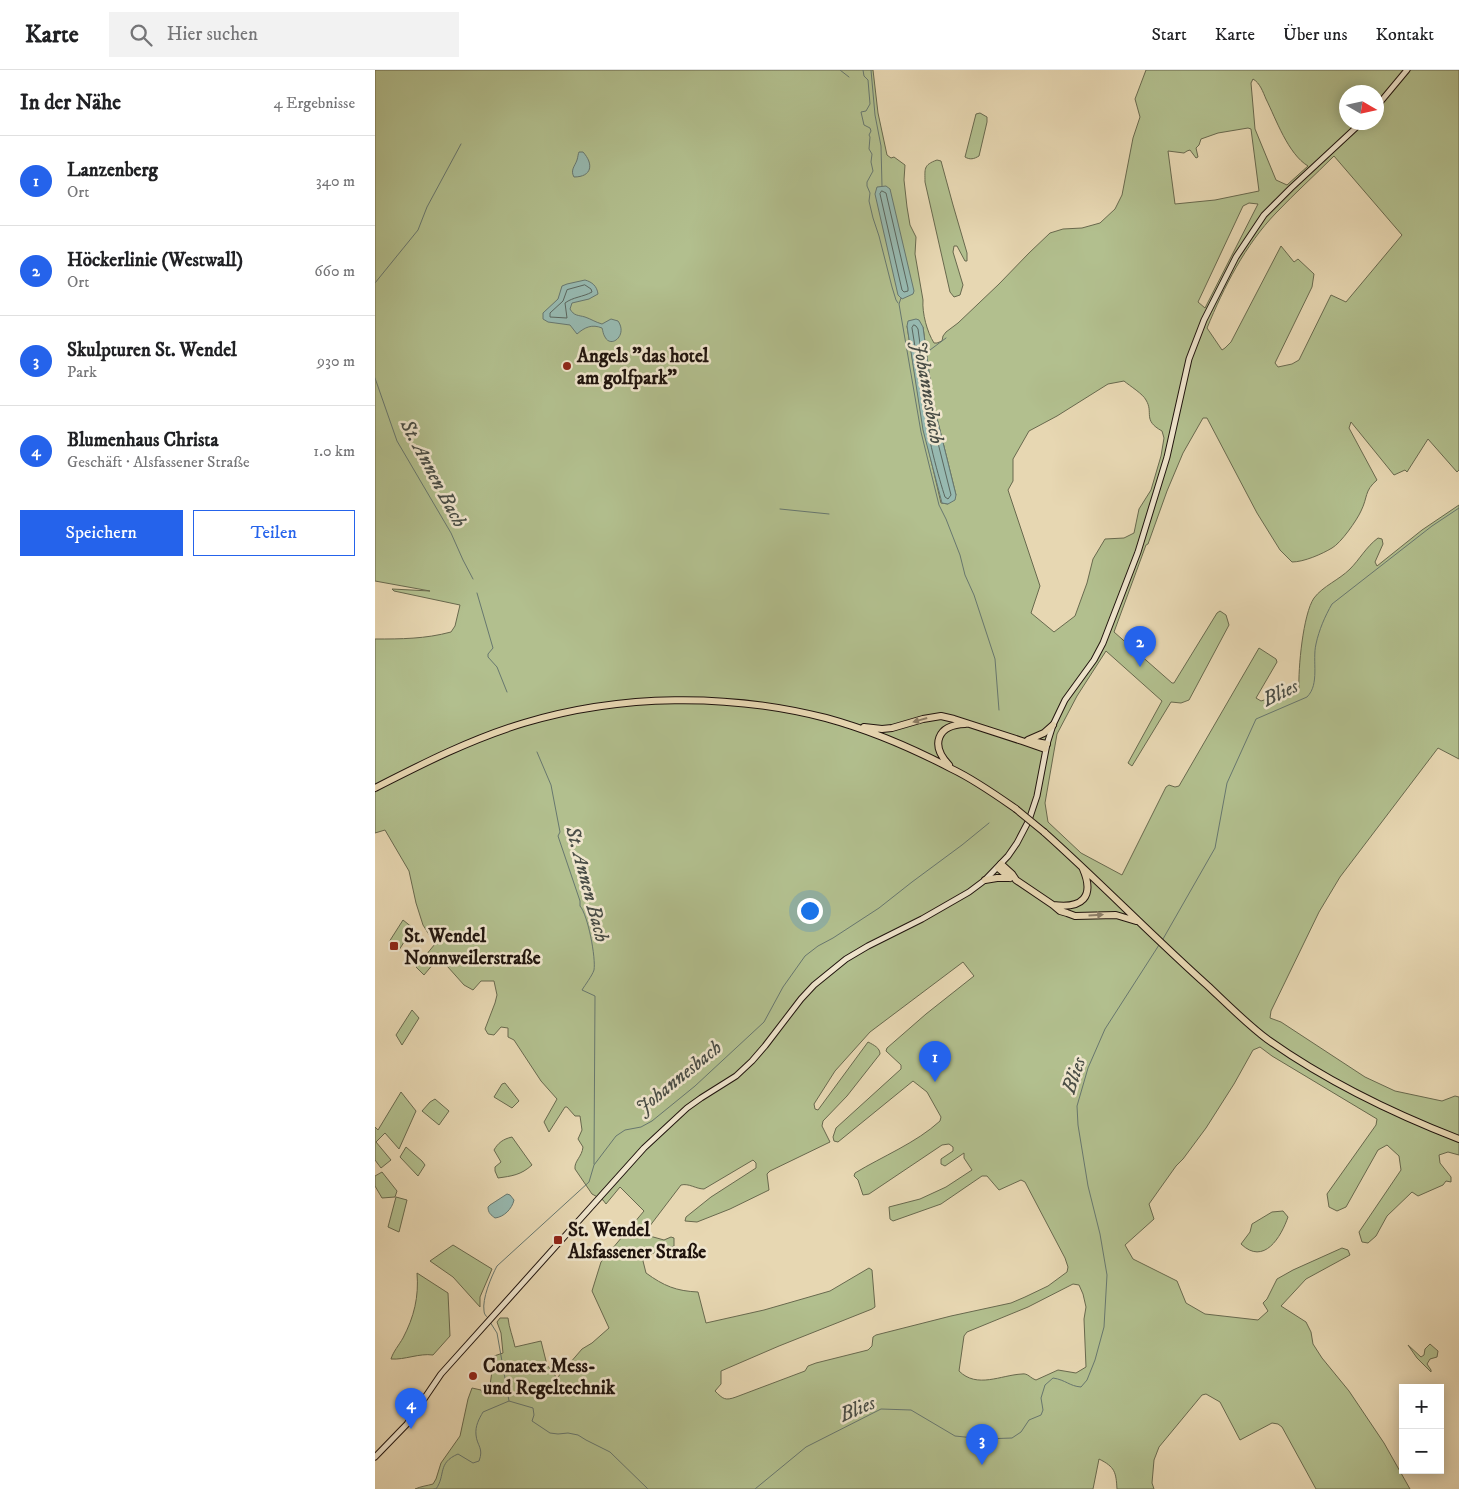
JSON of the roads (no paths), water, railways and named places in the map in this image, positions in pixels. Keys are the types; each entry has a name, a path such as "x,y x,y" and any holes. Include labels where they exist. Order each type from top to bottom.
{"highway":[{"path":"375,788 435,757 496,732 556,715 613,705 677,700 747,704 788,710 852,726 902,744 954,769 1017,809 1081,865 1141,924 1266,1038 1322,1074 1389,1110 1459,1139"},
{"path":"852,726 882,729 941,716 955,718 967,724 1046,747"},
{"path":"954,769 940,754 939,739 949,727 967,724"},
{"path":"1025,740 1044,733 1053,725"},
{"path":"1053,905 1077,904 1087,893 1087,878 1081,865"},
{"path":"999,866 1009,878"},
{"path":"999,866 1012,874 1016,880"},
{"path":"985,880 1009,878 1016,880 1060,911 1075,916 1117,914 1141,924"}],"main road":[{"path":"1384,98 1407,70"},
{"path":"375,1457 407,1424 441,1374 654,1138 687,1108 737,1076 753,1061 813,985 846,958 949,904 985,880 1017,843 1029,820 1037,796 1046,747 1053,725 1065,700 1094,660 1108,631 1145,530 1167,457 1191,352 1204,320 1236,257 1258,223 1276,202 1353,130"}],"water":[{"path":"579,152 583,152 590,165 585,175 574,177 573,170"},
{"path":"886,186 890,189 914,291 913,294 902,299 898,295 875,194 877,187"},
{"path":"585,280 594,285 598,294 589,299 572,303 570,309 575,314 602,324 611,319 618,321 621,331 614,341 611,342 604,336 602,328 589,327 577,334 570,325 548,322 543,319 543,313 558,299 562,286"},
{"path":"919,320 923,327 933,402 956,495 955,500 948,504 942,503 923,430 907,326 908,321"},
{"path":"507,1194 514,1200 511,1206 507,1212 495,1218 489,1212 488,1207"}],"waterway":[{"path":"840,70 849,77"},
{"path":"863,70 864,76 868,80 870,104 866,111 861,112 864,125 870,128 871,131 869,135 869,149 872,154 873,171 867,182 870,193 869,201 898,303"},
{"name":"Johannesbach","path":"871,70 875,115 881,146 882,186"},
{"path":"375,283 418,230 427,207 461,144"},
{"name":"Johannesbach","path":"901,298 899,304 921,432 939,505 960,555 965,575 974,595 995,659 999,710"},
{"path":"926,353 946,338"},
{"name":"St. Annen Bach","path":"375,378 397,441 451,533 473,579"},
{"name":"Blies","path":"1163,939 1215,848 1227,783 1256,719 1307,697 1311,692 1315,679 1316,644 1332,604 1432,526 1459,508"},
{"path":"780,509 829,514"},
{"name":"St. Annen Bach","path":"477,593 493,648 488,657 497,667 507,692"},
{"name":"St. Annen Bach","path":"537,752 551,785 560,832 558,836 580,906 586,918 593,947 594,970 582,990 595,996 594,1164"},
{"name":"Johannesbach","path":"488,1318 484,1312 484,1300 497,1266 589,1182 594,1165 616,1136 625,1130 641,1127 652,1121 695,1086 764,1022 783,987 805,956 879,908 989,823"},
{"name":"Blies","path":"755,1489 806,1447 881,1409 911,1410 955,1436 984,1439 1012,1438 1021,1432 1029,1420 1041,1415 1043,1410 1041,1398 1045,1385 1053,1378 1081,1387 1087,1380 1095,1360 1104,1327 1107,1275 1100,1234 1088,1186 1078,1125 1077,1106 1088,1068 1105,1029 1159,945"},
{"name":"Johannesbach","path":"490,1322 497,1333 509,1401"},
{"name":"Blies","path":"434,1489 439,1484 444,1465 451,1458 458,1454 473,1463 479,1461 481,1450 476,1432 480,1417 483,1412 509,1401 533,1408 534,1415 532,1421 550,1433 578,1435 610,1452 648,1489"}],"place":[{"name":"Angels \"das hotel am golfpark\"","path":"567,366"},
{"name":"Höckerlinie (Westwall)","path":"1140,667"},
{"name":"St. Wendel Nonnweilerstraße","path":"394,946"},
{"name":"Lanzenberg","path":"935,1082"},
{"name":"St. Wendel Alsfassener Straße","path":"558,1240"},
{"name":"Conatex Mess- und Regeltechnik","path":"473,1376"},
{"name":"Blumenhaus Christa","path":"411,1429"},
{"name":"Skulpturen St. Wendel","path":"982,1465"}]}
